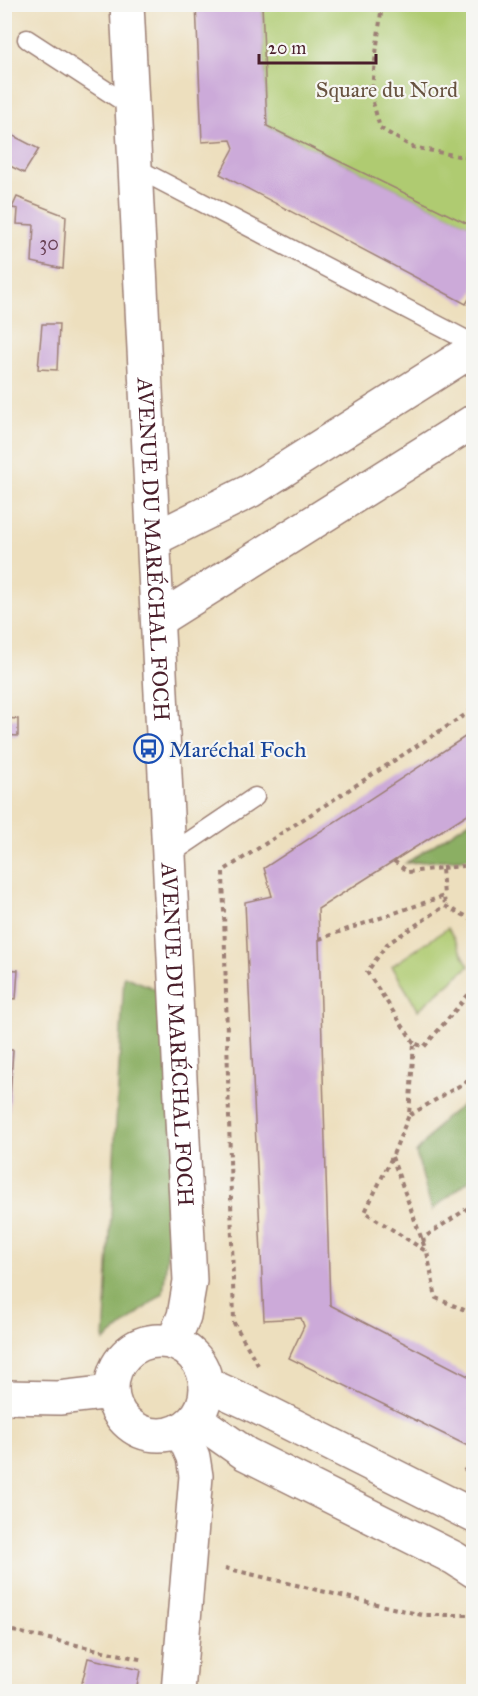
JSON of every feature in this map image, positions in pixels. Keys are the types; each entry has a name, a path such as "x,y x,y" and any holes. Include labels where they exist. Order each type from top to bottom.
{"street":[{"name":"AVENUE DU MARÉCHAL FOCH","path":"128,4 190,1281 184,1316 173,1342"},
{"path":"154,539 250,491 474,346"},
{"path":"158,620 474,421"},
{"path":"155,1340 173,1342 190,1351 202,1366 207,1384 205,1402 188,1424 163,1435 144,1433 128,1424 116,1409 111,1392 113,1373 122,1357 137,1345 155,1340"},
{"path":"207,1384 266,1411 474,1516"},
{"path":"4,1397 59,1398 111,1392"},
{"path":"179,1680 196,1476 188,1424"},
{"path":"188,1424 454,1558 474,1571"}],"lane":[{"path":"27,39 133,108"},
{"path":"136,168 474,346"},
{"path":"170,855 255,797"}],"path":[{"path":"382,4 371,95 380,128 412,147 474,159"},
{"path":"263,1374 234,1323 223,871 474,709"},
{"path":"394,861 408,872 474,865"},
{"path":"442,868 445,906"},
{"path":"319,939 444,896"},
{"path":"445,906 474,920"},
{"path":"445,906 387,944 367,972 414,1043 424,1047 474,988"},
{"path":"414,1043 409,1116 365,1212 427,1252"},
{"path":"409,1116 474,1077"},
{"path":"392,1157 427,1252"},
{"path":"474,1204 423,1238 436,1298 474,1314"},
{"path":"464,1472 474,1461"},
{"path":"453,1467 474,1477"},
{"path":"189,1559 422,1615 474,1615"},
{"path":"4,1629 179,1680"}],"green space":[{"name":"Square du Nord","path":"262,5 473,5 473,227 267,126"},
{"path":"473,819 473,858 406,863"},
{"path":"448,928 469,966 418,1010 392,966"},
{"path":"124,976 165,993 175,1181 163,1293 104,1341"},
{"path":"473,1097 473,1177 432,1210 416,1153 444,1119"}],"building":[{"path":"196,4 262,4 267,126 474,227 474,291 466,304 220,174 234,148 231,140 202,142"},
{"path":"4,131 39,149 24,173 4,163"},
{"path":"17,197 66,216 63,269 32,262 34,225 17,224 18,209 12,208"},
{"path":"42,324 59,324 57,370 38,369"},
{"path":"4,718 18,719 18,736 4,735"},
{"path":"474,731 474,810 318,909 330,1305 474,1379 474,1449 289,1358 304,1326 301,1318 264,1320 245,902 272,896 264,868"},
{"path":"4,969 18,970 16,999 4,998"},
{"path":"4,1050 13,1050 6,1161 4,1161"},
{"path":"88,1658 140,1670 136,1692 106,1692 81,1687"}],"place":[{"name":"Maréchal Foch","path":"148,749"}]}
